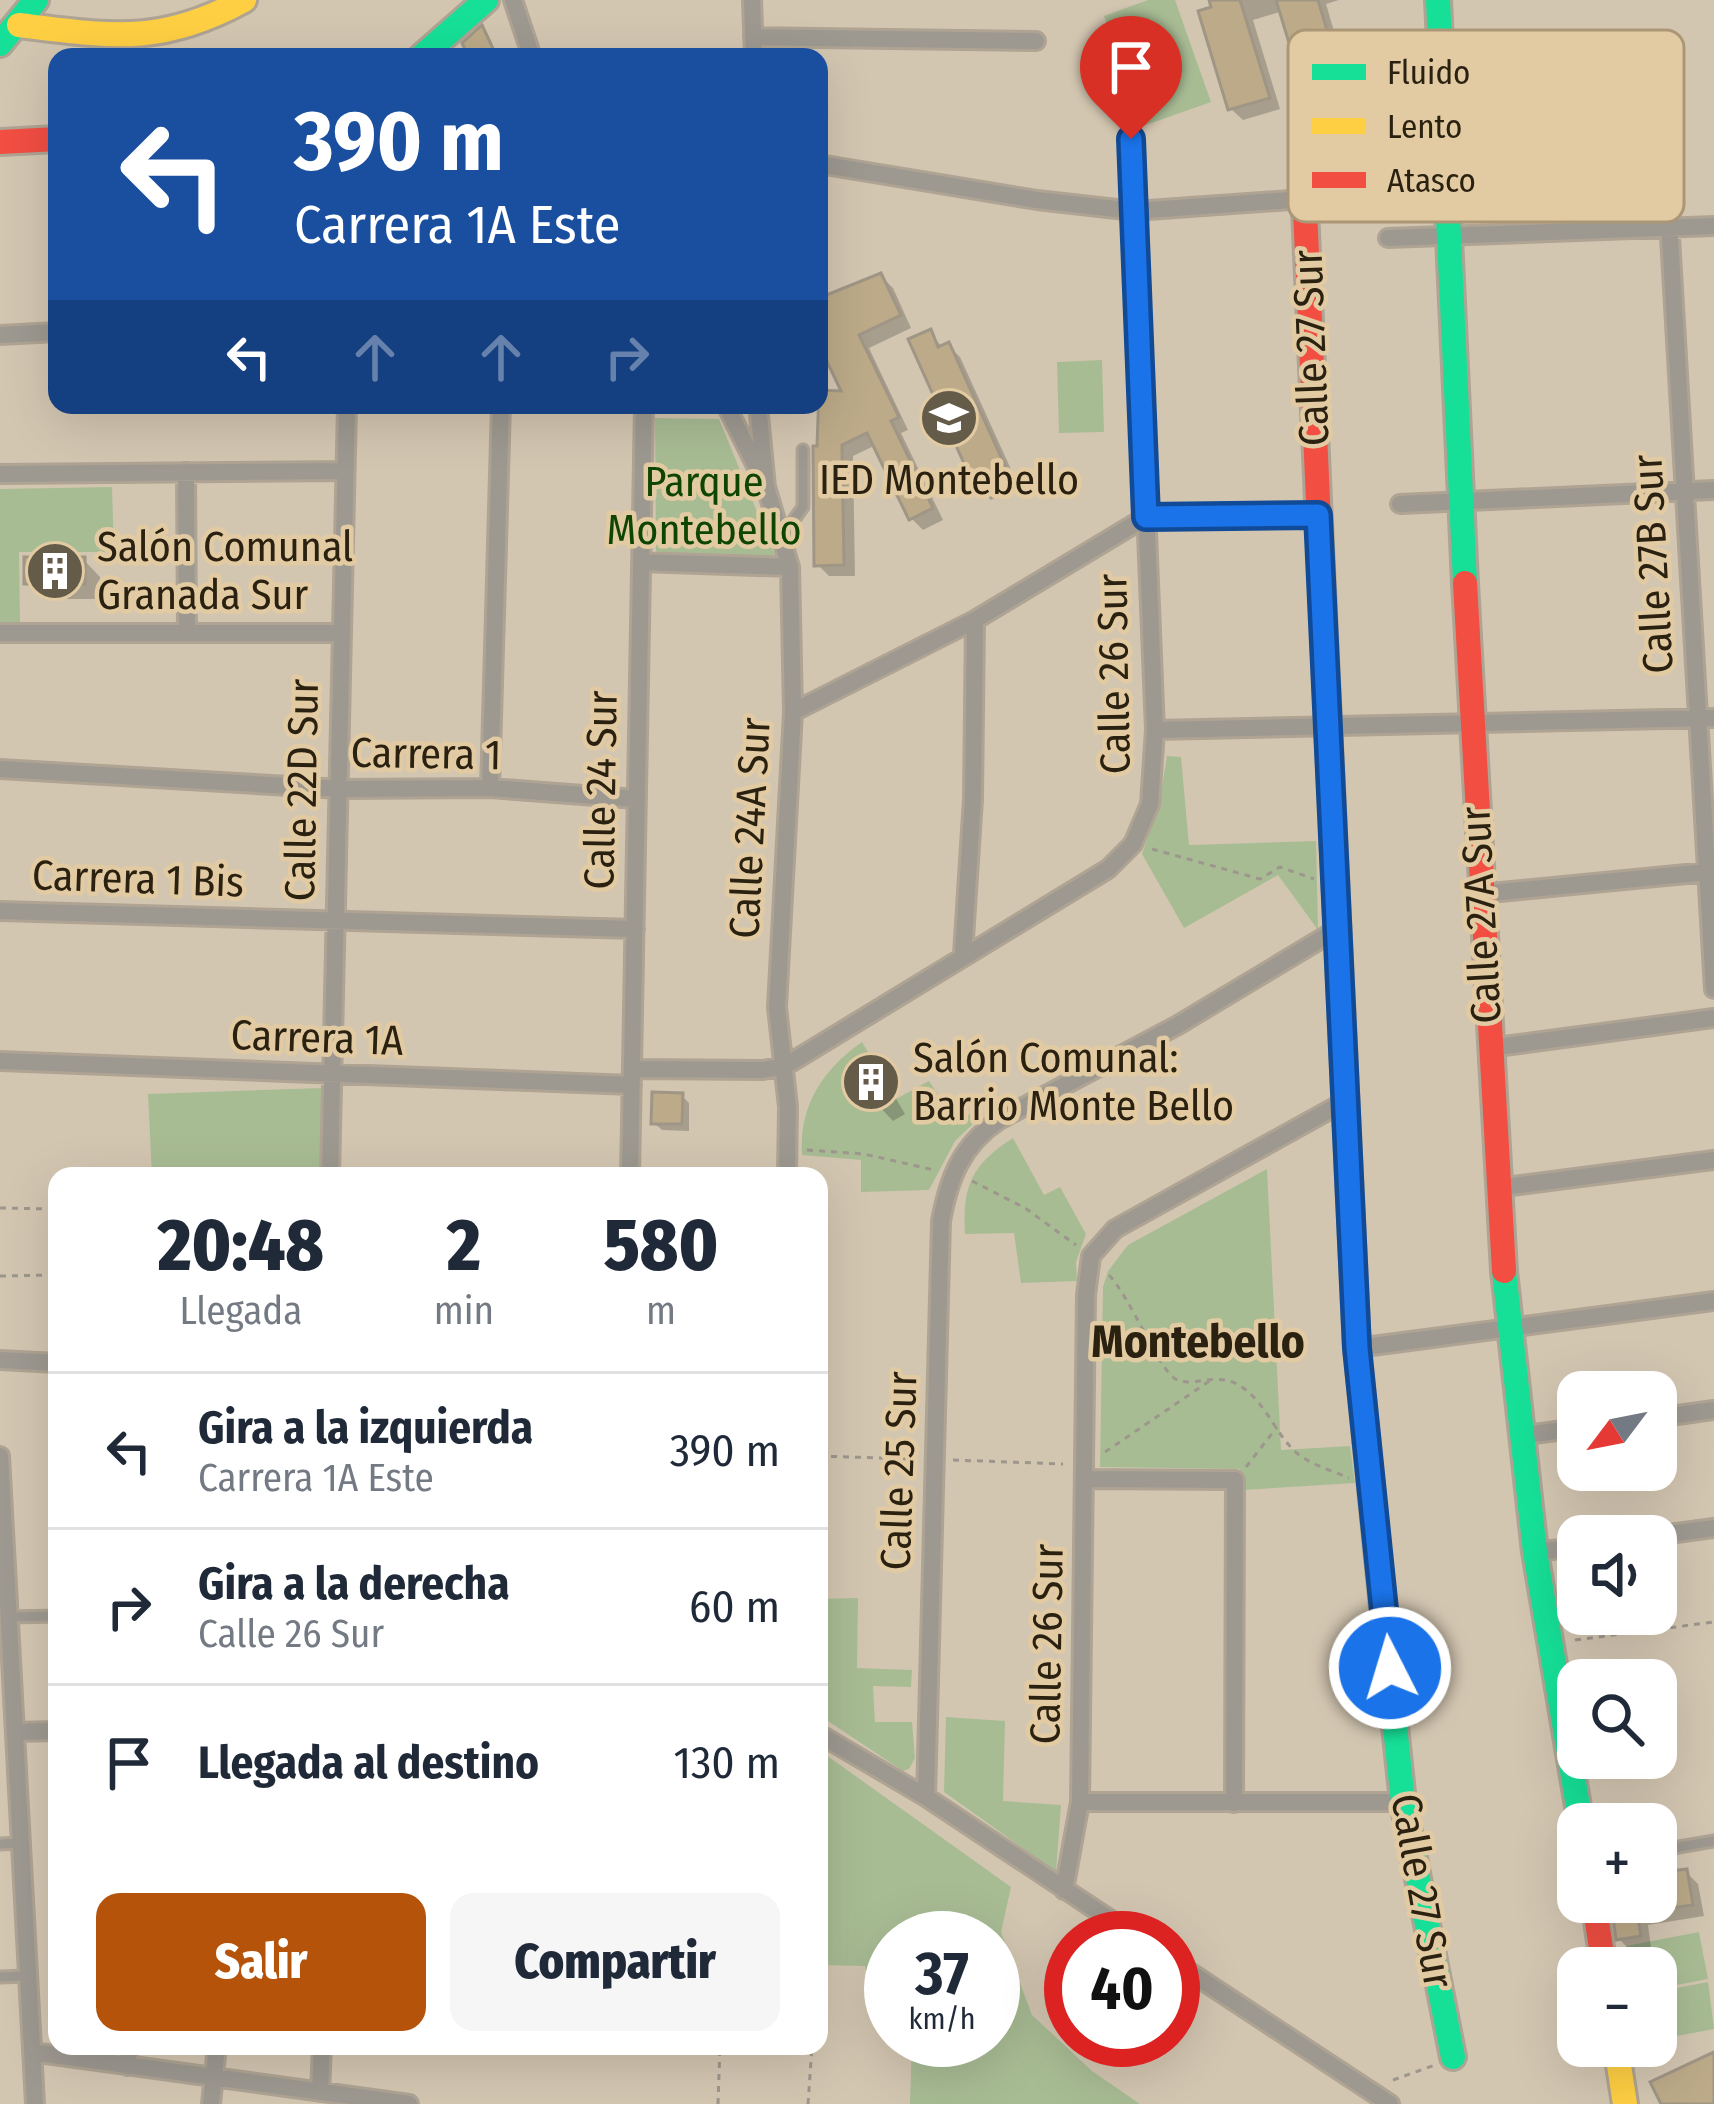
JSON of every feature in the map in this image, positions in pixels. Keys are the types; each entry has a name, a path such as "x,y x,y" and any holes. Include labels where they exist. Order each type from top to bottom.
{"street":[{"path":"0,44 36,0"},
{"path":"19,25 152,38 197,26 244,0"},
{"path":"431,48 486,0"},
{"path":"513,0 529,48"},
{"path":"752,0 754,48"},
{"name":"Calle 27A Sur","path":"1438,0 1439,30"},
{"path":"753,37 1036,41"},
{"path":"0,142 48,139"},
{"name":"Calle 26 Sur","path":"1131,139 1155,730 1153,789 1133,844"},
{"path":"828,165 1134,211 1288,200"},
{"name":"Calle 27 Sur","path":"1306,222 1357,1348 1403,1802 1454,2057"},
{"name":"Calle 27A Sur","path":"1448,222 1480,894 1508,1330 1535,1552 1577,1803"},
{"name":"Calle 27B Sur","path":"1669,222 1685,491 1706,718 1714,988"},
{"path":"1388,238 1714,226"},
{"path":"0,335 48,332"},
{"name":"Calle 22D Sur","path":"331,1167 346,414"},
{"path":"490,788 501,414"},
{"name":"Calle 24 Sur","path":"630,1167 644,414"},
{"name":"Calle 24A Sur","path":"730,414 766,487 790,567 793,712 777,1007 785,1066 788,1167"},
{"name":"Calle 24A Sur","path":"759,414 766,487"},
{"path":"0,475 345,471"},
{"path":"187,472 187,633"},
{"path":"1400,504 1714,490"},
{"path":"793,712 975,620 1146,517 1318,515"},
{"path":"641,562 790,567"},
{"path":"963,954 972,820 975,620"},
{"path":"0,633 341,633"},
{"path":"1155,730 1706,718"},
{"name":"Carrera 1","path":"0,769 341,789 490,788 636,799"},
{"path":"785,1066 963,954 1091,882 1133,844"},
{"path":"1480,894 1707,872"},
{"name":"Carrera 1 Bis","path":"0,911 634,929"},
{"name":"Calle 25 Sur","path":"926,1797 941,1221 963,1151 999,1120 1178,1025 1336,930"},
{"path":"1489,1048 1714,1018"},
{"name":"Carrera 1A","path":"0,1061 332,1076 632,1077 785,1066"},
{"name":"Calle 26 Sur","path":"1064,1890 1080,1802 1086,1295 1091,1256 1114,1229 1344,1102"},
{"path":"1497,1188 1714,1160"},
{"path":"1357,1348 1714,1301"},
{"path":"0,1360 48,1363"},
{"path":"1677,1415 1714,1410"},
{"path":"1519,1436 1557,1431"},
{"path":"0,1456 9,1617 5,1638 15,1732 35,2104"},
{"path":"1086,1472 1235,1480 1234,1803"},
{"path":"1677,1533 1714,1528"},
{"path":"1535,1552 1557,1549"},
{"path":"15,1732 48,1731"},
{"path":"828,1739 926,1797 1096,1911"},
{"path":"1080,1802 1403,1802"},
{"path":"1200,1979 1390,2104"},
{"path":"32,2052 48,2054"},
{"path":"53,2055 409,2104"},
{"path":"128,2066 129,2055"},
{"path":"211,2104 216,2055"},
{"path":"320,2092 322,2055"},
{"path":"1619,2067 1625,2104"}],"lane":[{"path":"782,538 803,507 802,450"},
{"path":"9,1617 48,1616"},
{"path":"1677,1847 1714,1841"},
{"path":"0,1844 21,1843"},
{"path":"0,1977 28,1976"}],"path":[{"path":"1133,844 1259,879 1280,867 1334,886"},
{"path":"0,1208 48,1209"},
{"path":"0,1276 48,1275"},
{"path":"1086,1472 1215,1376"},
{"path":"1235,1480 1278,1426"},
{"path":"1550,1644 1714,1622"},
{"path":"718,2104 720,2055"},
{"path":"808,2104 811,2055"},
{"path":"1369,2090 1454,2057"}],"green space":[{"path":"1148,0 1175,0 1211,102 1143,126 1104,16"},
{"path":"1102,360 1104,432 1059,433 1057,362"},
{"name":"Parque Montebello","path":"655,418 719,419 776,558 656,553"},
{"path":"112,487 114,552 19,552 20,622 0,623 0,489"},
{"path":"1167,756 1181,757 1189,845 1316,841 1318,930 1278,875 1184,928 1142,854 1159,804"},
{"path":"862,1042 896,1099 929,1081 957,1123 970,1114 975,1122 955,1141 929,1190 861,1192 861,1160 802,1155 804,1121 816,1091 835,1065"},
{"path":"322,1088 321,1167 152,1167 148,1094"},
{"path":"1013,1138 1044,1195 1060,1187 1086,1234 1076,1262 1077,1281 1021,1283 1014,1233 965,1234 965,1202 972,1178 988,1157"},
{"path":"1267,1169 1281,1450 1350,1446 1355,1483 1243,1490 1240,1469 1100,1467 1103,1287 1108,1271 1128,1245"},
{"path":"858,1598 857,1668 912,1670 911,1687 873,1686 875,1722 912,1722 915,1758 909,1769 903,1771 828,1721 828,1599"},
{"path":"946,1717 1005,1721 1003,1801 1061,1805 1056,1872 944,1792"},
{"path":"828,1756 1011,1887 1006,1911 864,1911 864,1966 828,1965"},
{"path":"1699,1932 1708,1979 1677,1985 1677,1947 1626,1946"},
{"path":"1708,1982 1714,2029 1677,2036 1677,1988"},
{"path":"1020,1983 1032,2015 1044,2026 1044,2067 1088,2067 1140,2104 910,2104 911,2067 1020,2067"}],"building":[{"path":"1209,0 1240,0 1270,98 1228,110 1198,11 1211,7"},
{"path":"1276,0 1318,0 1327,30 1288,30 1288,40"},
{"path":"482,25 493,48 464,48 462,43"},
{"path":"881,273 901,315 859,335 899,417 891,421 933,508 909,520 867,433 842,445 844,565 814,566 813,446 817,446 818,414 828,414 828,390 841,391 828,364 828,294"},
{"path":"931,329 938,347 949,342 1009,475 976,490 908,339"},
{"name":"Salón Comunal Granada Sur","path":"24,557 85,557 85,584 24,584"},
{"name":"Salón Comunal: Barrio Monte Bello","path":"868,1058 891,1097 874,1106 851,1067"},
{"path":"652,1092 683,1093 682,1124 651,1124"},
{"path":"1687,1869 1693,1905 1677,1907 1677,1870"},
{"path":"1614,1923 1639,1923 1641,1936 1616,1940"},
{"path":"1714,2052 1714,2104 1661,2104 1650,2082"}],"traffic: fast":[{"path":"0,44 36,0"},
{"path":"431,48 486,0"},
{"path":"1438,0 1439,30"},
{"path":"1448,222 1465,583"},
{"path":"1326,679 1349,1176"},
{"path":"1504,1271 1535,1552 1577,1803"},
{"path":"1393,1708 1403,1802 1453,2057"}],"traffic: slow":[{"path":"19,25 134,34 186,25 244,0"},
{"path":"1349,1176 1357,1348 1393,1708"},
{"path":"1619,2067 1625,2104"}],"traffic: jam":[{"path":"0,142 48,139"},
{"path":"1306,222 1326,679"},
{"path":"1465,583 1504,1271"},
{"path":"1597,1923 1601,1947"}],"place":[{"name":"IED Montebello","path":"949,418"},
{"name":"Salón Comunal Granada Sur","path":"55,571"},
{"name":"Salón Comunal: Barrio Monte Bello","path":"871,1082"}],"district":[{"name":"Montebello","path":"1198,1342"}],"route":[{"path":"1131,139 1146,517 1318,515 1357,1348 1390,1668"}]}
